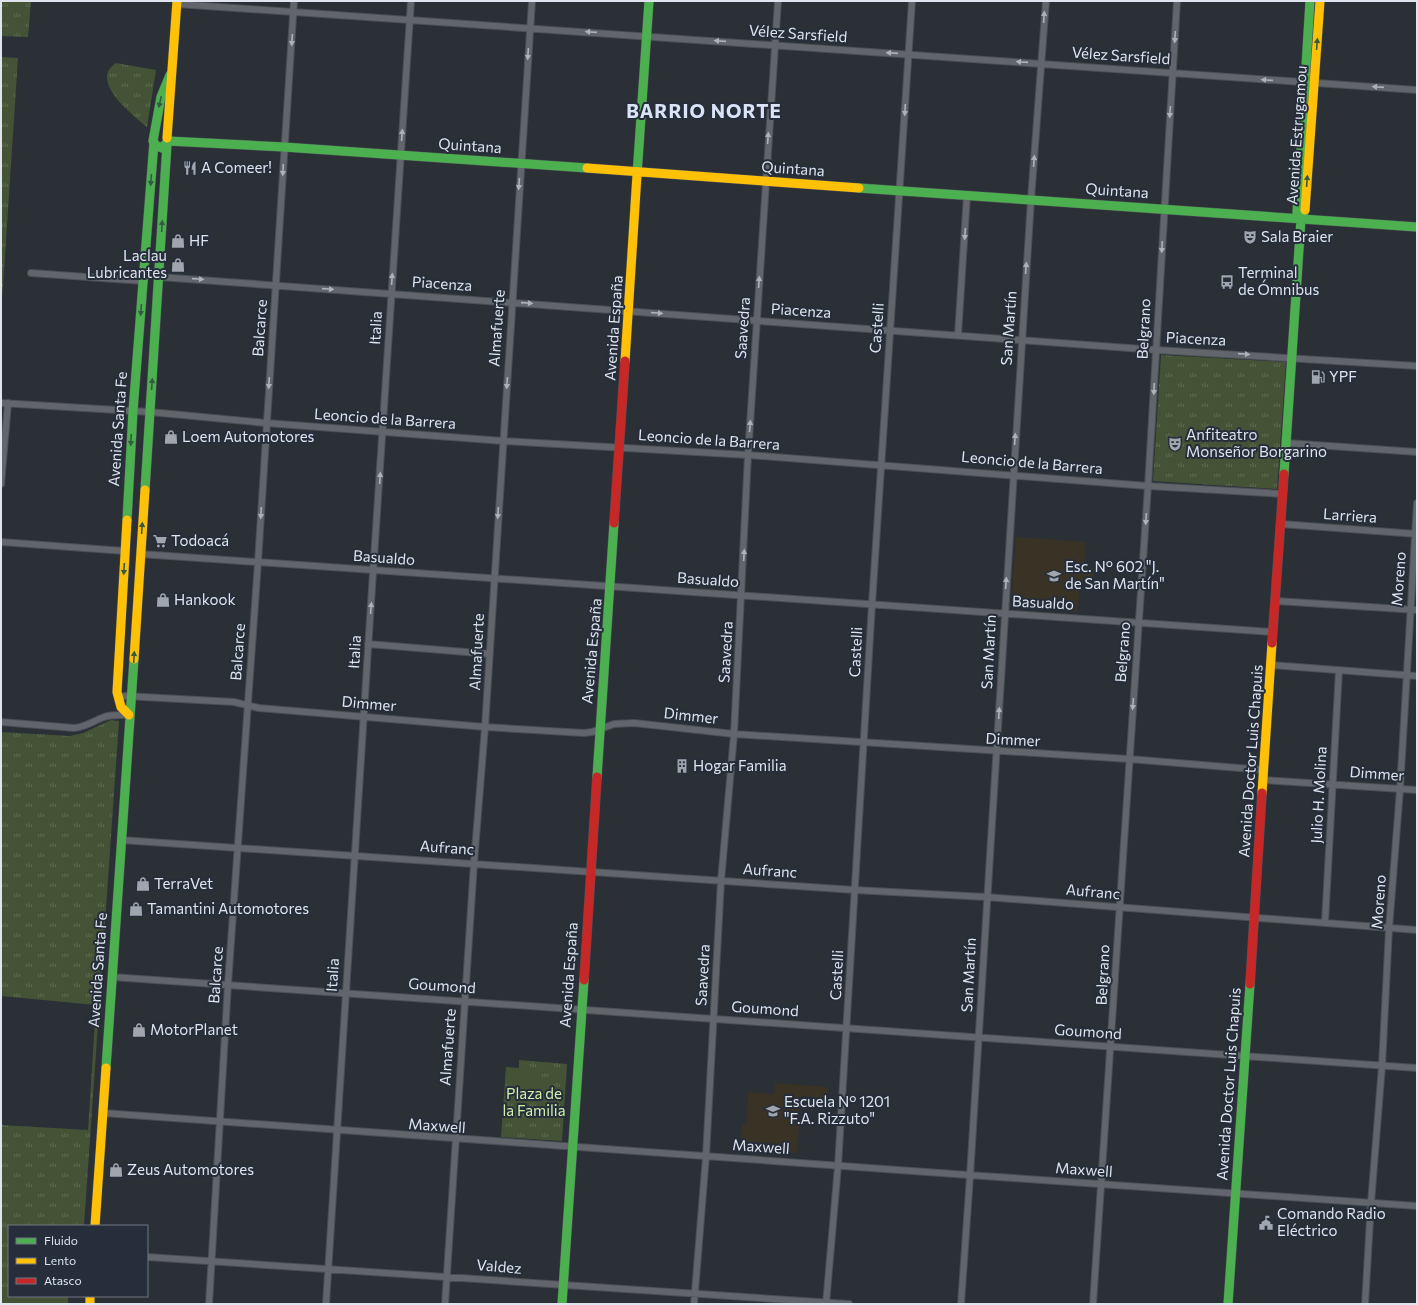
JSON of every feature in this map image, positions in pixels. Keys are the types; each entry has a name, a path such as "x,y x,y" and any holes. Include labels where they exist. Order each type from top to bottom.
{"main road":[{"name":"Avenida España","path":"562,1304 571,1147 599,728 611,587 649,1"},
{"name":"Avenida Estrugamou","path":"1310,1 1310,83"},
{"name":"Avenida Estrugamou","path":"1301,219 1297,212 1320,1"},
{"name":"Avenida Santa Fe","path":"95,1225 129,715 132,696 140,554 177,2"},
{"name":"Avenida Santa Fe","path":"118,698 133,412 154,140 161,96 173,68"},
{"name":"Quintana","path":"154,140 159,148 164,147 167,141 284,146 401,156 1164,208 1417,227"},
{"name":"Avenida Doctor Luis Chapuis","path":"1228,1304 1301,219"},
{"path":"118,698 124,711 129,715"}],"street":[{"name":"Balcarce","path":"209,1304 228,984 239,848 247,705 258,562 294,1"},
{"name":"Italia","path":"326,1304 344,992 384,431 391,293 411,1"},
{"name":"Almafuerte","path":"445,1304 464,1000 490,654 532,1"},
{"name":"Saavedra","path":"694,1304 706,1156 721,881 734,734 748,455 778,1"},
{"name":"Castelli","path":"827,1303 838,1166 872,604 912,1"},
{"name":"San Martín","path":"961,1304 979,1037 986,896 997,752 1013,474 1046,1"},
{"name":"Belgrano","path":"1093,1304 1148,486 1177,1"},
{"name":"Vélez Sarsfield","path":"177,2 1417,90"},
{"path":"958,335 967,195"},
{"path":"31,273 143,281"},
{"name":"Piacenza","path":"159,277 1156,350 1417,366"},
{"path":"1,484 4,403"},
{"name":"Leoncio de la Barrera","path":"4,403 150,412 266,423 503,440 748,455 1013,474 1148,486 1283,494"},
{"path":"1286,443 1417,452"},
{"name":"Moreno","path":"1365,1304 1371,1203 1382,1066 1389,929 1400,789 1417,503"},
{"name":"Larriera","path":"1281,524 1416,534"},
{"path":"1,542 125,551"},
{"name":"Basualdo","path":"140,554 1273,632"},
{"path":"1276,601 1417,610"},
{"path":"368,644 490,654"},
{"path":"1271,665 1417,676"},
{"name":"Julio H. Molina","path":"1324,922 1339,670"},
{"name":"Dimmer","path":"118,698 121,696 132,696 234,702 259,708 485,727 584,733 592,732 599,728 614,724 634,723 734,734 997,752 1129,759 1264,770"},
{"path":"1,722 74,728 84,727 113,715 129,715"},
{"name":"Dimmer","path":"1263,780 1417,790"},
{"name":"Aufranc","path":"121,840 474,863 590,873 855,890 986,896 1120,908 1417,930"},
{"name":"Goumond","path":"112,977 581,1008 714,1019 1417,1068"},
{"name":"Maxwell","path":"102,1113 455,1140 706,1156 970,1176 1417,1206"},
{"name":"Valdez","path":"148,1257 849,1304"}],"shaded area":[{"name":"Esc. N° 602 \"J. de San Martín\"","path":"1016,537 1086,542 1084,567 1094,568 1093,585 1080,584 1078,612 1011,607"},
{"name":"Escuela N° 1201 \"F.A. Rizzuto\"","path":"775,1083 828,1087 827,1098 801,1096 797,1153 740,1149 742,1125 746,1125 748,1092 774,1094"}],"green space":[{"path":"1,1 31,1 28,37 1,36"},
{"path":"1,57 18,58 1,316"},
{"path":"116,63 156,70 147,127 124,106 110,88 107,79 109,70"},
{"path":"1161,355 1286,362 1277,489 1153,481"},
{"path":"111,720 119,721 84,1225 8,1225 8,1297 68,1297 68,1304 1,1304 1,1125 88,1130 96,1005 1,996 1,732 70,736 83,733"},
{"name":"Plaza de la Familia","path":"519,1060 567,1064 562,1141 501,1137 506,1067 519,1068"},
{"path":"508,1069 541,1072 540,1089 507,1086"}],"traffic: fast":[{"path":"637,175 649,1"},
{"path":"1301,219 1297,212 1310,1"},
{"path":"168,141 162,148 155,145 153,141 161,97 170,75"},
{"path":"168,141 284,147 587,168"},
{"path":"127,520 133,411 154,142"},
{"path":"145,490 167,144"},
{"path":"859,188 1417,227"},
{"path":"1284,474 1301,219 1305,210"},
{"path":"597,777 614,523"},
{"path":"106,1068 134,659"},
{"path":"562,1304 584,980"},
{"path":"1228,1304 1250,984"}],"traffic: slow":[{"path":"167,138 177,1"},
{"path":"1305,210 1320,1"},
{"path":"587,168 859,188"},
{"path":"625,361 637,175"},
{"path":"134,659 145,490"},
{"path":"127,520 117,692 121,707 129,715"},
{"path":"1262,793 1272,643"},
{"path":"95,1225 106,1068"},
{"path":"90,1297 90,1304"}],"traffic: jam":[{"path":"614,523 625,361"},
{"path":"1272,643 1284,474"},
{"path":"584,980 597,777"},
{"path":"1250,984 1262,793"}],"place":[{"name":"A Comeer!","path":"190,168"},
{"name":"Sala Braier","path":"1250,237"},
{"name":"HF","path":"178,241"},
{"name":"Laclau Lubricantes","path":"178,265"},
{"name":"Terminal de Ómnibus","path":"1227,282"},
{"name":"YPF","path":"1318,377"},
{"name":"Loem Automotores","path":"171,437"},
{"name":"Anfiteatro Monseñor Borgarino","path":"1175,444"},
{"name":"Todoacá","path":"160,541"},
{"name":"Esc. N° 602 \"J. de San Martín\"","path":"1054,576"},
{"name":"Hankook","path":"163,600"},
{"name":"Hogar Familia","path":"682,766"},
{"name":"TerraVet","path":"143,884"},
{"name":"Tamantini Automotores","path":"136,909"},
{"name":"MotorPlanet","path":"139,1030"},
{"name":"Escuela N° 1201 \"F.A. Rizzuto\"","path":"773,1111"},
{"name":"Zeus Automotores","path":"116,1170"},
{"name":"Comando Radio Eléctrico","path":"1266,1223"}],"district":[{"name":"BARRIO NORTE","path":"704,111"}]}
